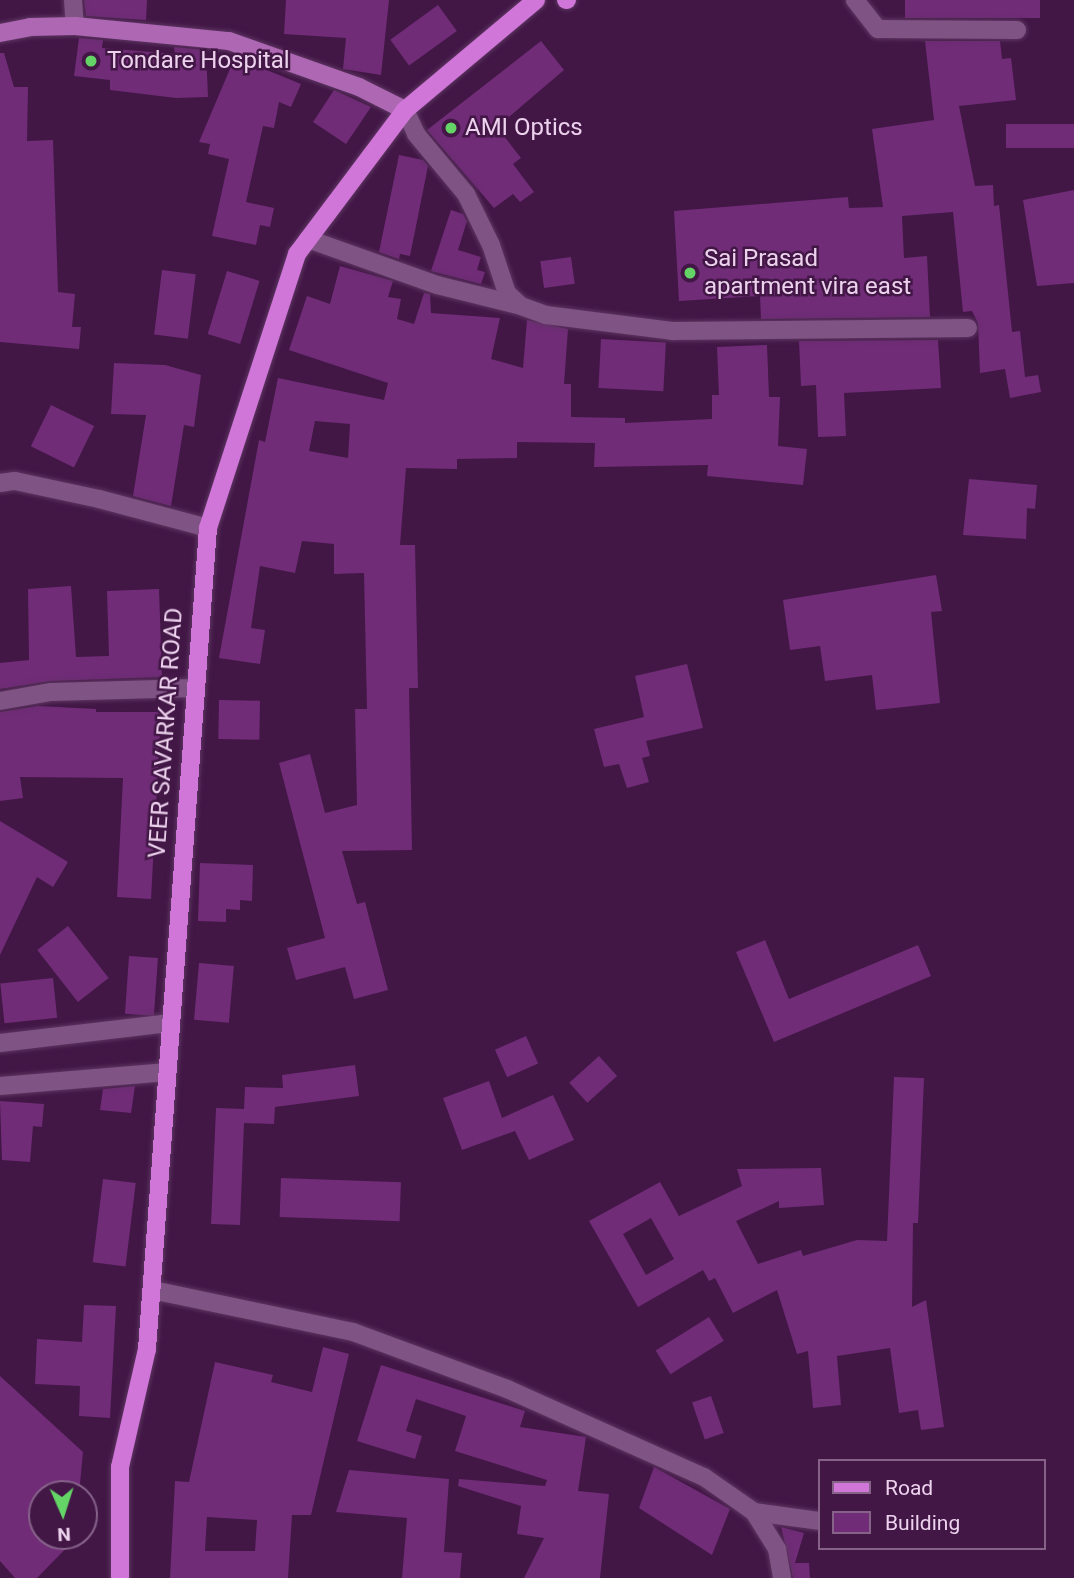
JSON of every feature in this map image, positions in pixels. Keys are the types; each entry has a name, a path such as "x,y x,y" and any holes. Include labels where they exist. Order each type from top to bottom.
{"main road":[{"name":"VEER SAVARKAR ROAD","path":"120,1578 120,1467 147,1349 194,688 208,528 297,254 405,110 536,0"},
{"path":"0,33 30,27 75,26 229,41 359,87 405,110"}],"street":[{"path":"73,0 75,26"},
{"path":"855,0 878,29 1017,30"},
{"path":"405,110 416,134 466,194 491,245 507,293 521,306"},
{"path":"308,239 438,285 546,315 672,331 968,328"},
{"path":"0,483 15,481 63,491 208,528"},
{"path":"0,701 51,692 194,688"},
{"path":"0,1042 171,1023"},
{"path":"0,1086 167,1072"},
{"path":"152,1290 353,1332 507,1390 704,1477 754,1512 777,1549 782,1578"},
{"path":"754,1512 818,1521"}],"building":[{"path":"84,0 147,0 146,20 86,16"},
{"path":"286,0 389,0 381,75 343,69 346,38 284,34"},
{"path":"905,0 1040,0 1040,18 905,18"},
{"path":"438,5 457,31 409,66 390,40"},
{"path":"79,38 103,40 102,48 175,54 174,47 206,50 208,97 176,98 110,90 110,80 74,76"},
{"path":"541,41 564,70 497,127 521,158 513,164 534,192 520,202 513,194 494,208 427,130"},
{"path":"925,41 1000,41 1002,59 1011,58 1016,100 959,106 975,186 993,185 994,206 999,205 1012,332 1020,331 1025,377 1038,375 1041,392 1010,398 1005,369 980,373 978,323 972,311 963,312 953,212 902,216 904,258 927,256 930,317 761,319 760,296 679,301 674,211 848,197 849,208 883,207 872,129 934,120"},
{"path":"0,53 4,53 14,87 28,87 27,141 53,140 58,292 75,294 72,327 81,327 79,349 0,342"},
{"path":"235,57 301,84 291,107 279,102 274,128 263,126 246,202 274,208 270,227 260,225 256,245 212,236 229,159 208,154 210,144 199,142"},
{"path":"334,90 371,107 346,144 313,122"},
{"path":"1006,124 1074,124 1074,148 1006,148"},
{"path":"399,155 423,160 428,166 410,256 400,254 399,259 379,252"},
{"path":"1074,190 1074,283 1037,286 1023,200"},
{"path":"451,210 463,214 467,221 458,250 481,257 477,270 485,272 481,284 431,271"},
{"path":"571,257 575,284 544,288 540,261"},
{"path":"340,266 393,281 388,297 401,299 397,319 414,324 424,293 430,294 431,313 500,318 491,359 523,368 527,320 568,329 564,384 571,384 571,417 625,418 625,423 712,419 712,395 719,395 717,347 767,345 769,397 780,397 778,446 807,449 803,485 707,476 708,465 594,467 595,443 517,442 517,458 457,459 457,469 406,468 400,545 415,545 418,688 409,688 412,850 342,851 357,904 365,902 388,990 354,999 345,967 296,980 287,948 325,938 279,763 310,754 325,813 357,805 355,709 367,709 364,573 334,574 334,544 302,541 295,573 260,566 251,628 265,630 260,664 219,658 259,440 265,442 278,378 384,400 388,383 289,350 307,296 330,304","holes":["315,421 350,424 348,458 309,451"]},
{"path":"162,270 196,274 188,339 154,335"},
{"path":"227,271 260,281 240,344 208,334"},
{"path":"601,339 666,342 663,391 598,388"},
{"path":"938,340 941,388 844,393 846,436 818,437 816,385 801,386 799,341"},
{"path":"114,363 165,365 201,375 194,427 184,425 171,506 133,496 146,415 111,414"},
{"path":"51,405 94,426 74,467 31,446"},
{"path":"969,479 1037,485 1035,509 1027,508 1026,539 963,535"},
{"path":"936,575 942,611 931,612 940,703 876,710 872,675 825,681 820,646 790,650 783,600"},
{"path":"71,586 76,657 109,656 107,591 159,589 162,677 51,681 0,689 0,663 29,660 28,589"},
{"path":"687,664 703,728 646,741 650,756 642,758 649,782 627,788 619,764 604,767 594,729 644,717 635,676"},
{"path":"219,700 260,701 259,740 218,739"},
{"path":"38,706 96,709 96,712 161,712 151,899 117,897 123,778 20,777 23,798 0,801 0,712"},
{"path":"0,821 68,862 53,887 37,877 0,955"},
{"path":"200,863 253,865 252,901 240,900 240,910 226,909 226,922 198,921"},
{"path":"68,926 109,978 78,1002 37,950"},
{"path":"765,940 789,999 918,945 931,976 774,1042 736,952"},
{"path":"129,956 158,958 154,1016 125,1014"},
{"path":"199,963 234,966 229,1023 194,1020"},
{"path":"53,978 57,1018 4,1023 0,984"},
{"path":"526,1036 538,1063 507,1077 495,1050"},
{"path":"599,1056 617,1076 587,1103 569,1083"},
{"path":"355,1065 359,1096 275,1107 274,1124 244,1123 240,1225 211,1224 216,1108 244,1109 245,1087 283,1088 282,1075"},
{"path":"894,1077 924,1078 918,1223 913,1223 912,1307 926,1300 944,1427 921,1430 918,1410 899,1413 890,1348 837,1356 841,1405 813,1408 808,1351 797,1354 777,1290 733,1313 715,1278 709,1281 703,1270 638,1307 589,1221 660,1182 679,1216 742,1186 737,1169 821,1168 824,1205 779,1208 779,1201 736,1221 758,1264 801,1250 803,1256 857,1240 887,1241","holes":["651,1218 674,1259 646,1275 623,1234"]},
{"path":"489,1081 502,1118 553,1095 574,1140 529,1160 515,1131 462,1150 443,1098"},
{"path":"135,1086 131,1113 100,1110 103,1089"},
{"path":"0,1101 44,1104 42,1127 33,1126 30,1162 2,1160"},
{"path":"281,1178 401,1182 400,1221 280,1217"},
{"path":"103,1179 136,1183 126,1266 93,1262"},
{"path":"84,1305 116,1306 110,1418 79,1416 80,1386 35,1384 37,1339 82,1342"},
{"path":"709,1317 724,1341 670,1374 656,1350"},
{"path":"323,1347 349,1354 311,1515 292,1515 288,1578 170,1578 175,1481 189,1482 215,1362 273,1375 271,1382 312,1392","holes":["207,1517 257,1520 255,1551 205,1551"]},
{"path":"381,1365 525,1411 520,1427 586,1437 578,1491 609,1494 600,1578 524,1578 544,1538 517,1534 521,1506 458,1486 459,1479 545,1486 547,1480 455,1451 466,1416 416,1399 406,1431 422,1436 415,1459 357,1441"},
{"path":"0,1376 83,1452 80,1480 28,1480 28,1550 64,1550 37,1578 15,1578 0,1561"},
{"path":"711,1396 724,1433 705,1439 692,1403"},
{"path":"654,1467 730,1509 712,1555 639,1508"},
{"path":"349,1470 449,1479 444,1552 462,1553 460,1578 402,1578 407,1518 336,1512"},
{"path":"781,1527 804,1533 795,1563 809,1563 810,1578 793,1578"}],"place":[{"name":"Tondare Hospital","path":"91,61"},
{"name":"AMI Optics","path":"451,128"},
{"name":"Sai Prasad apartment vira east","path":"690,273"}]}
